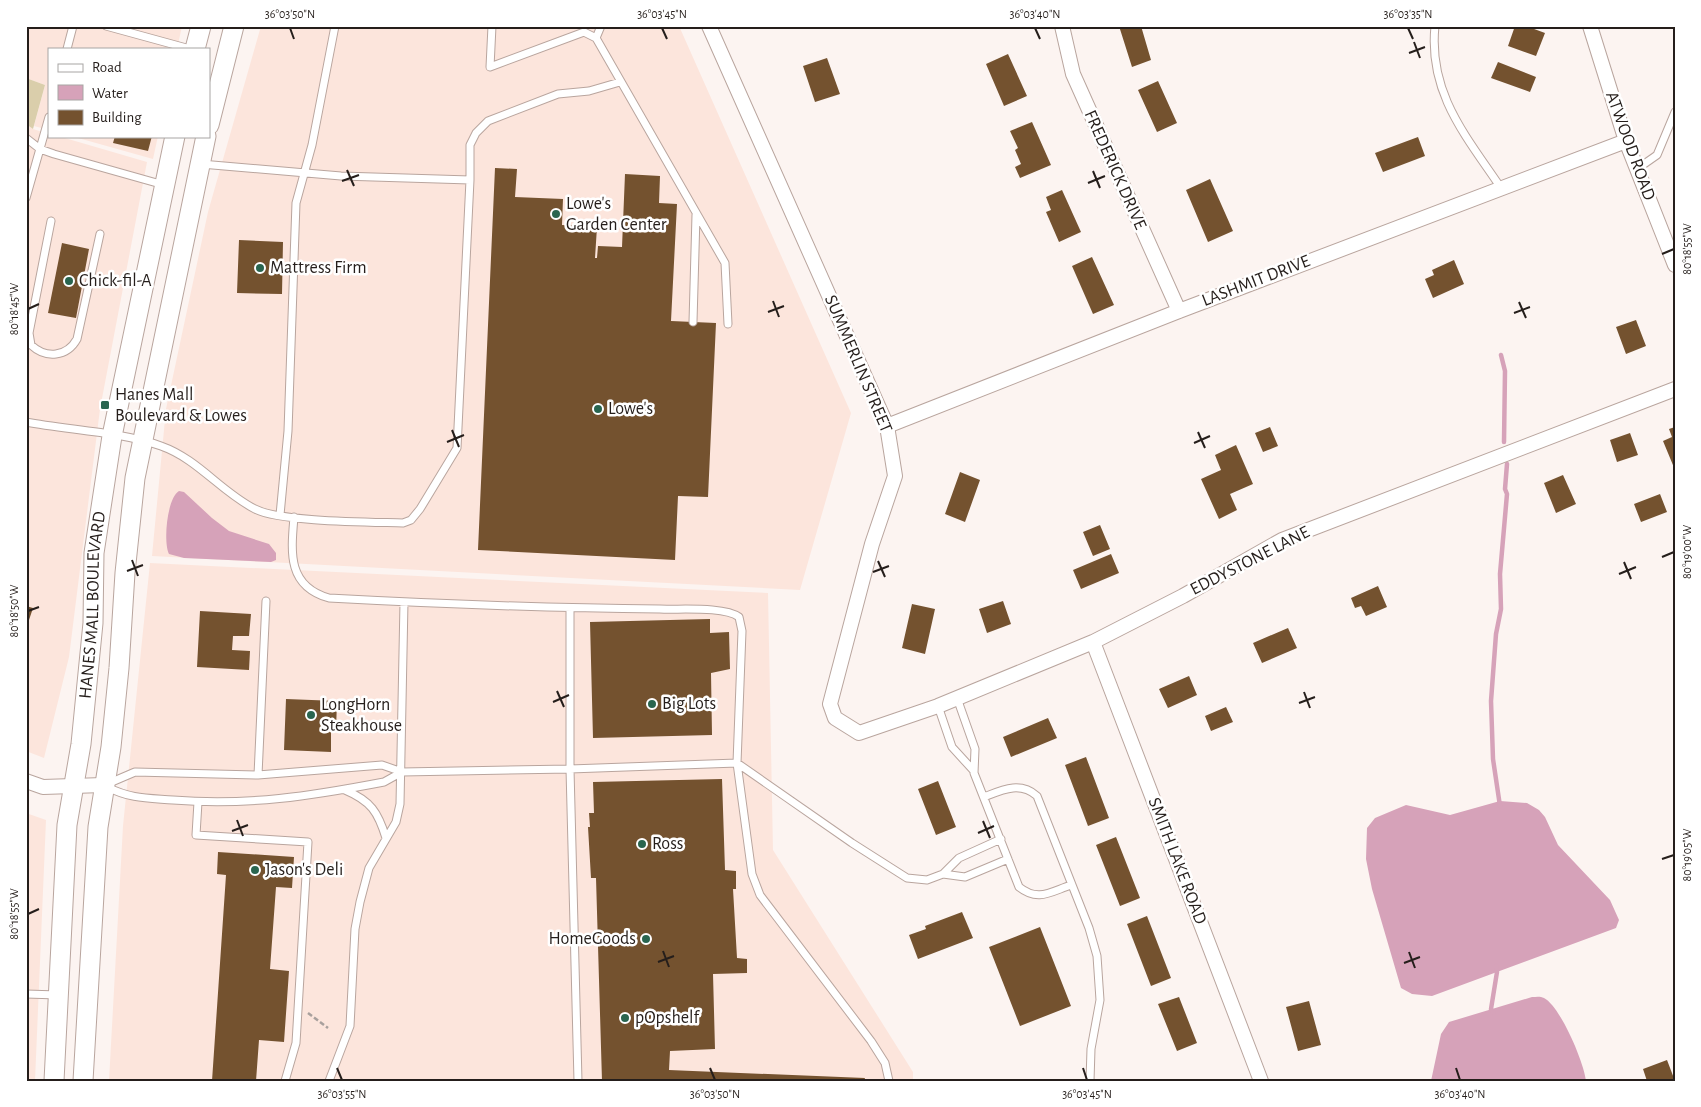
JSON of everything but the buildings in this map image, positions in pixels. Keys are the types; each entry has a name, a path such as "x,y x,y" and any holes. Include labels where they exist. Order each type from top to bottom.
{"main road":[{"path":"195,48 202,26"},
{"path":"210,121 234,26"},
{"name":"HANES MALL BOULEVARD","path":"54,1081 67,826 72,787 81,744 93,623 94,553 112,436 175,138"},
{"name":"HANES MALL BOULEVARD","path":"83,1081 98,827 103,785 112,737 119,668 125,573 135,478 206,138"}],"street":[{"name":"SUMMERLIN STREET","path":"708,26 887,426 895,476 872,544 830,704 835,718 859,733"},
{"name":"FREDERICK DRIVE","path":"1062,26 1073,74 1179,311"},
{"name":"ATWOOD ROAD","path":"1590,26 1626,141 1675,265"},
{"name":"LASHMIT DRIVE","path":"887,426 1179,311 1626,141"},
{"name":"EDDYSTONE LANE","path":"859,733 938,706 1093,642 1183,596 1282,540 1506,452 1675,390"},
{"name":"SMITH LAKE ROAD","path":"1093,642 1261,1081"},
{"path":"26,781 43,787 103,785"}],"lane":[{"path":"67,48 73,26"},
{"path":"106,26 186,48"},
{"path":"280,515 288,431 296,203 312,145 335,26"},
{"path":"492,26 490,67 584,32 596,38 696,215 725,262 728,324"},
{"path":"596,38 601,26"},
{"path":"1435,26 1436,66 1441,91 1452,115 1501,188"},
{"path":"26,422 160,445 188,458 256,510 294,517 403,523 411,520 420,509 454,454 458,438 470,145 476,134 488,121 558,94 589,91 620,82"},
{"path":"1637,169 1657,155 1675,112"},
{"path":"26,198 48,121"},
{"path":"26,138 40,149 164,185"},
{"path":"199,164 304,174 470,180"},
{"path":"693,322 696,215"},
{"path":"51,221 29,332 31,345 43,352 56,355 64,353 72,348 77,339 100,234"},
{"path":"294,517 291,553 296,571 306,588 316,595 329,598 570,608 705,610 729,613 738,617 742,631 737,763 752,874 760,895 871,1042 885,1063 890,1081"},
{"path":"258,775 266,601"},
{"path":"329,1081 350,1026 354,929 360,902 369,868 396,822 400,804 404,602"},
{"path":"570,608 570,770 578,1081"},
{"path":"957,698 975,749 973,770"},
{"path":"938,706 952,747 973,770 1019,887 1028,895 1041,896 1071,885"},
{"path":"103,785 135,772 258,775 382,765 402,772 570,770 737,763 890,869 907,878 927,880 943,874 958,858 1000,839"},
{"path":"103,785 127,796 198,802 258,802 344,790 384,782 402,772"},
{"path":"984,797 1007,788 1018,787 1029,790 1036,796 1089,928 1097,956 1100,978 1100,1000 1091,1049 1090,1081"},
{"path":"344,790 359,796 372,807 380,820 386,838"},
{"path":"198,802 196,835 308,842 296,1043 285,1081"},
{"path":"943,874 965,877 1008,859"},
{"path":"26,994 58,995"}],"path":[{"path":"305,1010 328,1028"}],"shaded area":[{"path":"26,26 182,26 177,48 48,48 48,130 34,126 45,85 26,78"},
{"path":"261,26 679,26 851,413 800,590 152,556 166,409 208,212"},
{"path":"26,78 45,85 33,129 26,124"},
{"path":"26,124 33,129 48,134 48,138 65,138 147,162 100,409 69,657 44,758 26,751"},
{"path":"78,138 158,138 153,159"},
{"path":"150,563 768,593 773,850 913,1072 913,1081 109,1081 123,826"},
{"path":"26,813 46,820 35,1081 26,1081"}],"water":[{"path":"179,491 184,492 229,531 269,544 276,553 276,560 271,562 184,558 169,554 166,540 167,521 172,502"},
{"path":"1500,801 1527,803 1539,810 1545,817 1558,845 1610,900 1619,920 1616,928 1432,996 1412,994 1401,988 1372,889 1366,859 1367,828 1375,818 1406,805 1450,815"},
{"path":"1532,997 1544,998 1557,1012 1576,1048 1586,1081 1431,1081 1441,1034 1449,1022"}],"waterway":[{"path":"1501,355 1505,371 1504,442"},
{"path":"1500,806 1493,759 1491,701 1496,634 1501,609 1500,574 1507,494 1505,489 1507,464"},
{"path":"1493,1012 1491,1009 1497,972 1496,966"}],"place":[{"name":"Lowe's Garden Center","path":"556,214"},
{"name":"Mattress Firm","path":"260,268"},
{"name":"Chick-fil-A","path":"69,281"},
{"name":"Hanes Mall Boulevard & Lowes","path":"105,405"},
{"name":"Lowe's","path":"598,409"},
{"name":"Big Lots","path":"652,704"},
{"name":"LongHorn Steakhouse","path":"311,715"},
{"name":"Ross","path":"642,844"},
{"name":"Jason's Deli","path":"255,870"},
{"name":"HomeGoods","path":"646,939"},
{"name":"pOpshelf","path":"625,1018"}]}
